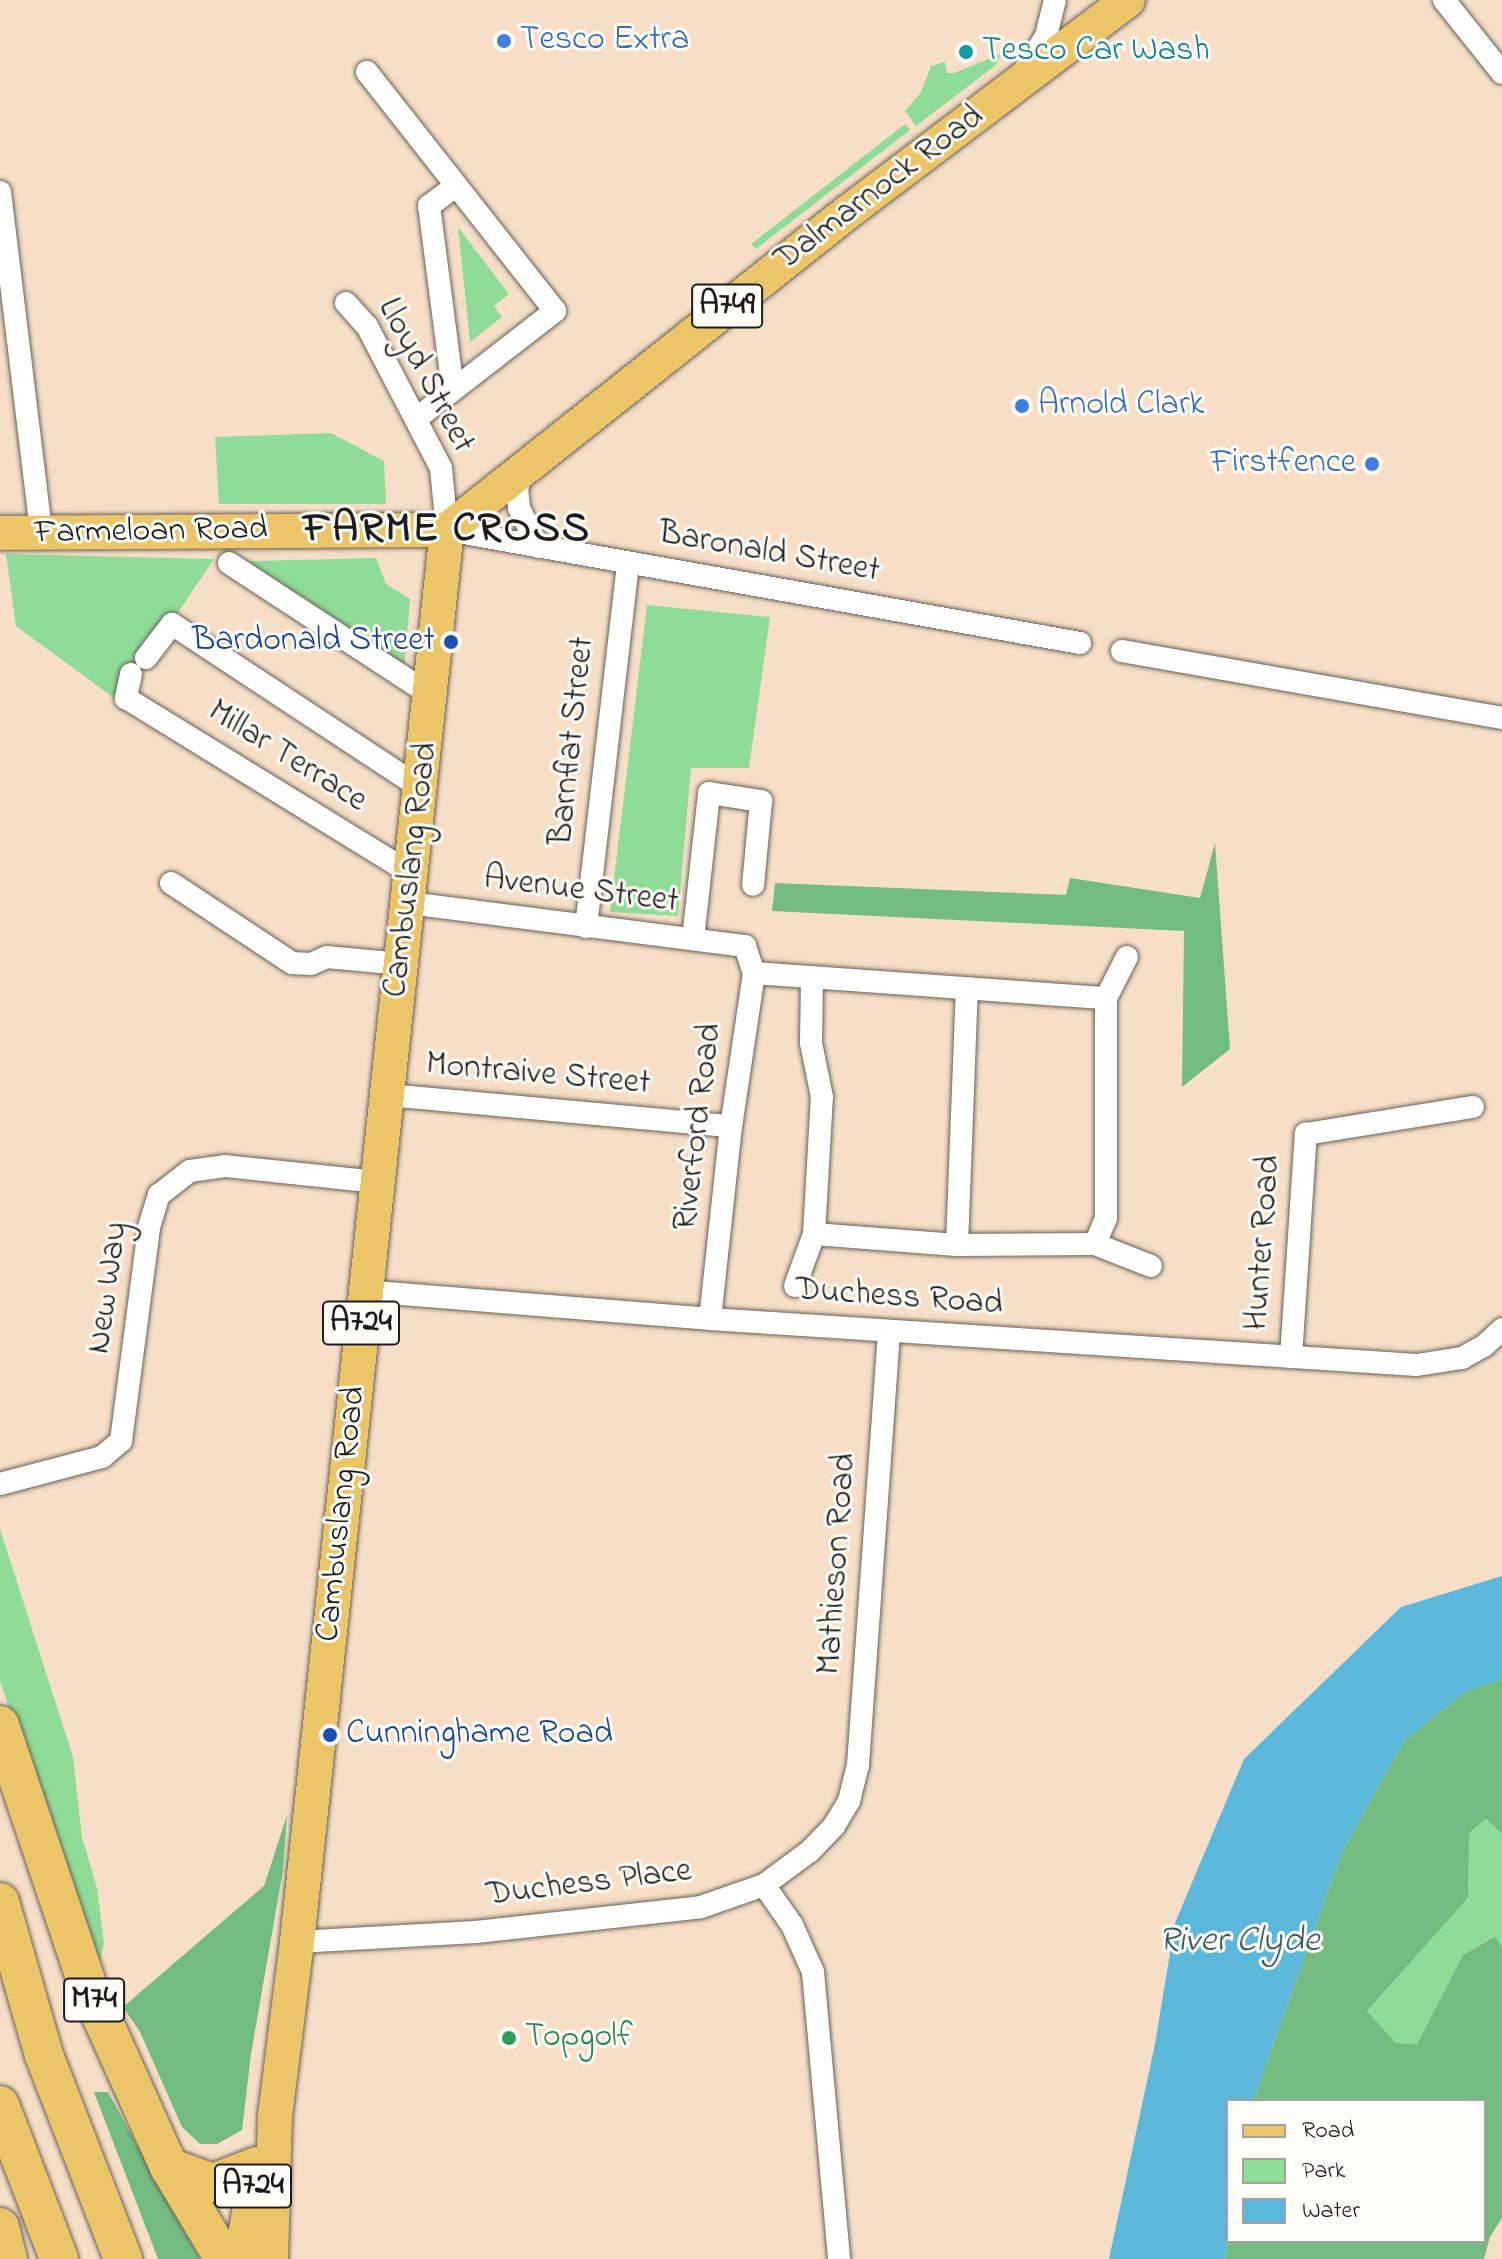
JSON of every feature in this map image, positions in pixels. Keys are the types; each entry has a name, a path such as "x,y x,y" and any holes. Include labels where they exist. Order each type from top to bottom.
{"highway":[{"name":"M74","path":"0,1725 89,1989 169,2167 224,2259"},
{"name":"M74","path":"0,1902 44,2055 123,2259"},
{"path":"0,2105 59,2259"},
{"path":"169,2167 213,2183 257,2166"},
{"path":"0,2227 8,2259"}],"main road":[{"name":"Dalmarnock Road","path":"447,530 848,212 1012,89 1110,5"},
{"name":"Farmeloan Road","path":"0,533 447,530"},
{"name":"Cambuslang Road","path":"271,2259 275,2116 297,1942 364,1291 432,696 447,530"},
{"name":"Cambuslang Road","path":"241,2259 257,2166 275,2116"}],"street":[{"path":"1012,89 1046,36 1055,0"},
{"path":"1444,0 1502,73"},
{"path":"367,72 555,311 416,419"},
{"path":"453,390 429,206 456,186"},
{"path":"0,192 7,311 41,533"},
{"name":"Lloyd Street","path":"346,303 367,326 441,468 447,530"},
{"path":"524,468 517,500 522,519 538,547"},
{"name":"Baronald Street","path":"447,530 1080,643"},
{"path":"229,563 432,696"},
{"name":"Barnflat Street","path":"586,927 628,563"},
{"name":"Millar Terrace","path":"410,889 126,698 138,666 172,624 421,788"},
{"path":"1122,651 1502,718"},
{"path":"693,939 709,793 761,801 753,885"},
{"path":"171,883 292,963 311,964 327,957 402,964"},
{"name":"Avenue Street","path":"410,889 586,927 745,946"},
{"name":"Riverford Road","path":"710,1319 731,1126 754,973 745,946"},
{"path":"1095,1244 1106,1218 1106,998 1127,957"},
{"path":"754,973 1106,998"},
{"path":"795,1286 814,1234 822,1097 811,1043 812,979"},
{"path":"957,1245 967,989"},
{"name":"Montraive Street","path":"388,1095 731,1126"},
{"name":"Hunter Road","path":"1291,1357 1306,1134 1473,1107"},
{"name":"New Way","path":"0,1484 102,1457 121,1441 149,1227 159,1195 190,1171 225,1166 378,1182"},
{"path":"814,1234 957,1245 1095,1244 1151,1266"},
{"name":"Duchess Road","path":"364,1291 710,1319 1430,1365 1473,1353 1502,1329"},
{"name":"Mathieson Road","path":"849,1801 859,1751 889,1331"},
{"name":"Duchess Place","path":"297,1942 588,1922 701,1907 764,1885 810,1851 834,1826 849,1801"},
{"path":"764,1885 806,1951 815,1983 839,2259"}],"green space":[{"path":"1001,54 996,65 916,126 905,111 921,92 931,66 945,62 947,73 954,73"},
{"path":"905,124 910,130 756,249 751,244"},
{"path":"458,227 509,294 494,306 502,317 470,342"},
{"path":"331,433 384,461 386,504 219,504 215,437"},
{"path":"6,554 214,559 118,701 16,626"},
{"path":"376,558 386,584 410,599 404,671 249,561"},
{"path":"647,605 770,617 749,768 691,768 678,916 610,912"},
{"path":"1215,843 1230,1049 1182,1087 1184,931 772,911 775,883 1066,895 1070,878 1200,898"},
{"path":"0,1529 73,1757 82,1837 97,1888 104,1943 96,1975 0,1681"},
{"path":"1502,1679 1502,1834 1486,1819 1469,1833 1468,1898 1367,2011 1396,2043 1417,2044 1463,1955 1495,1936 1502,1947 1502,2218 1490,2237 1484,2259 1225,2259 1228,2243 1486,2243 1486,2099 1254,2099 1342,1852 1404,1741 1465,1692"},
{"path":"287,1815 283,1870 251,2054 242,2130 217,2144 200,2144 182,2127 140,2032 123,2007 264,1886"},
{"path":"1486,1819 1502,1834 1502,1947 1494,1936 1463,1955 1417,2044 1396,2043 1367,2011 1468,1898 1468,1833"},
{"path":"94,2092 108,2092 200,2259 158,2259"}],"water":[{"name":"River Clyde","path":"1502,1576 1502,1679 1465,1692 1404,1741 1342,1852 1254,2099 1226,2099 1228,2243 1225,2259 1109,2259 1155,2044 1175,1923 1244,1759 1401,1607"}],"place":[{"name":"Tesco Extra","path":"504,41"},
{"name":"Tesco Car Wash","path":"966,52"},
{"name":"Arnold Clark","path":"1022,406"},
{"name":"Firstfence","path":"1372,464"},
{"name":"Bardonald Street","path":"451,642"},
{"name":"Cunninghame Road","path":"330,1735"},
{"name":"Topgolf","path":"509,2038"}],"district":[{"name":"FARME CROSS","path":"447,530"}]}
